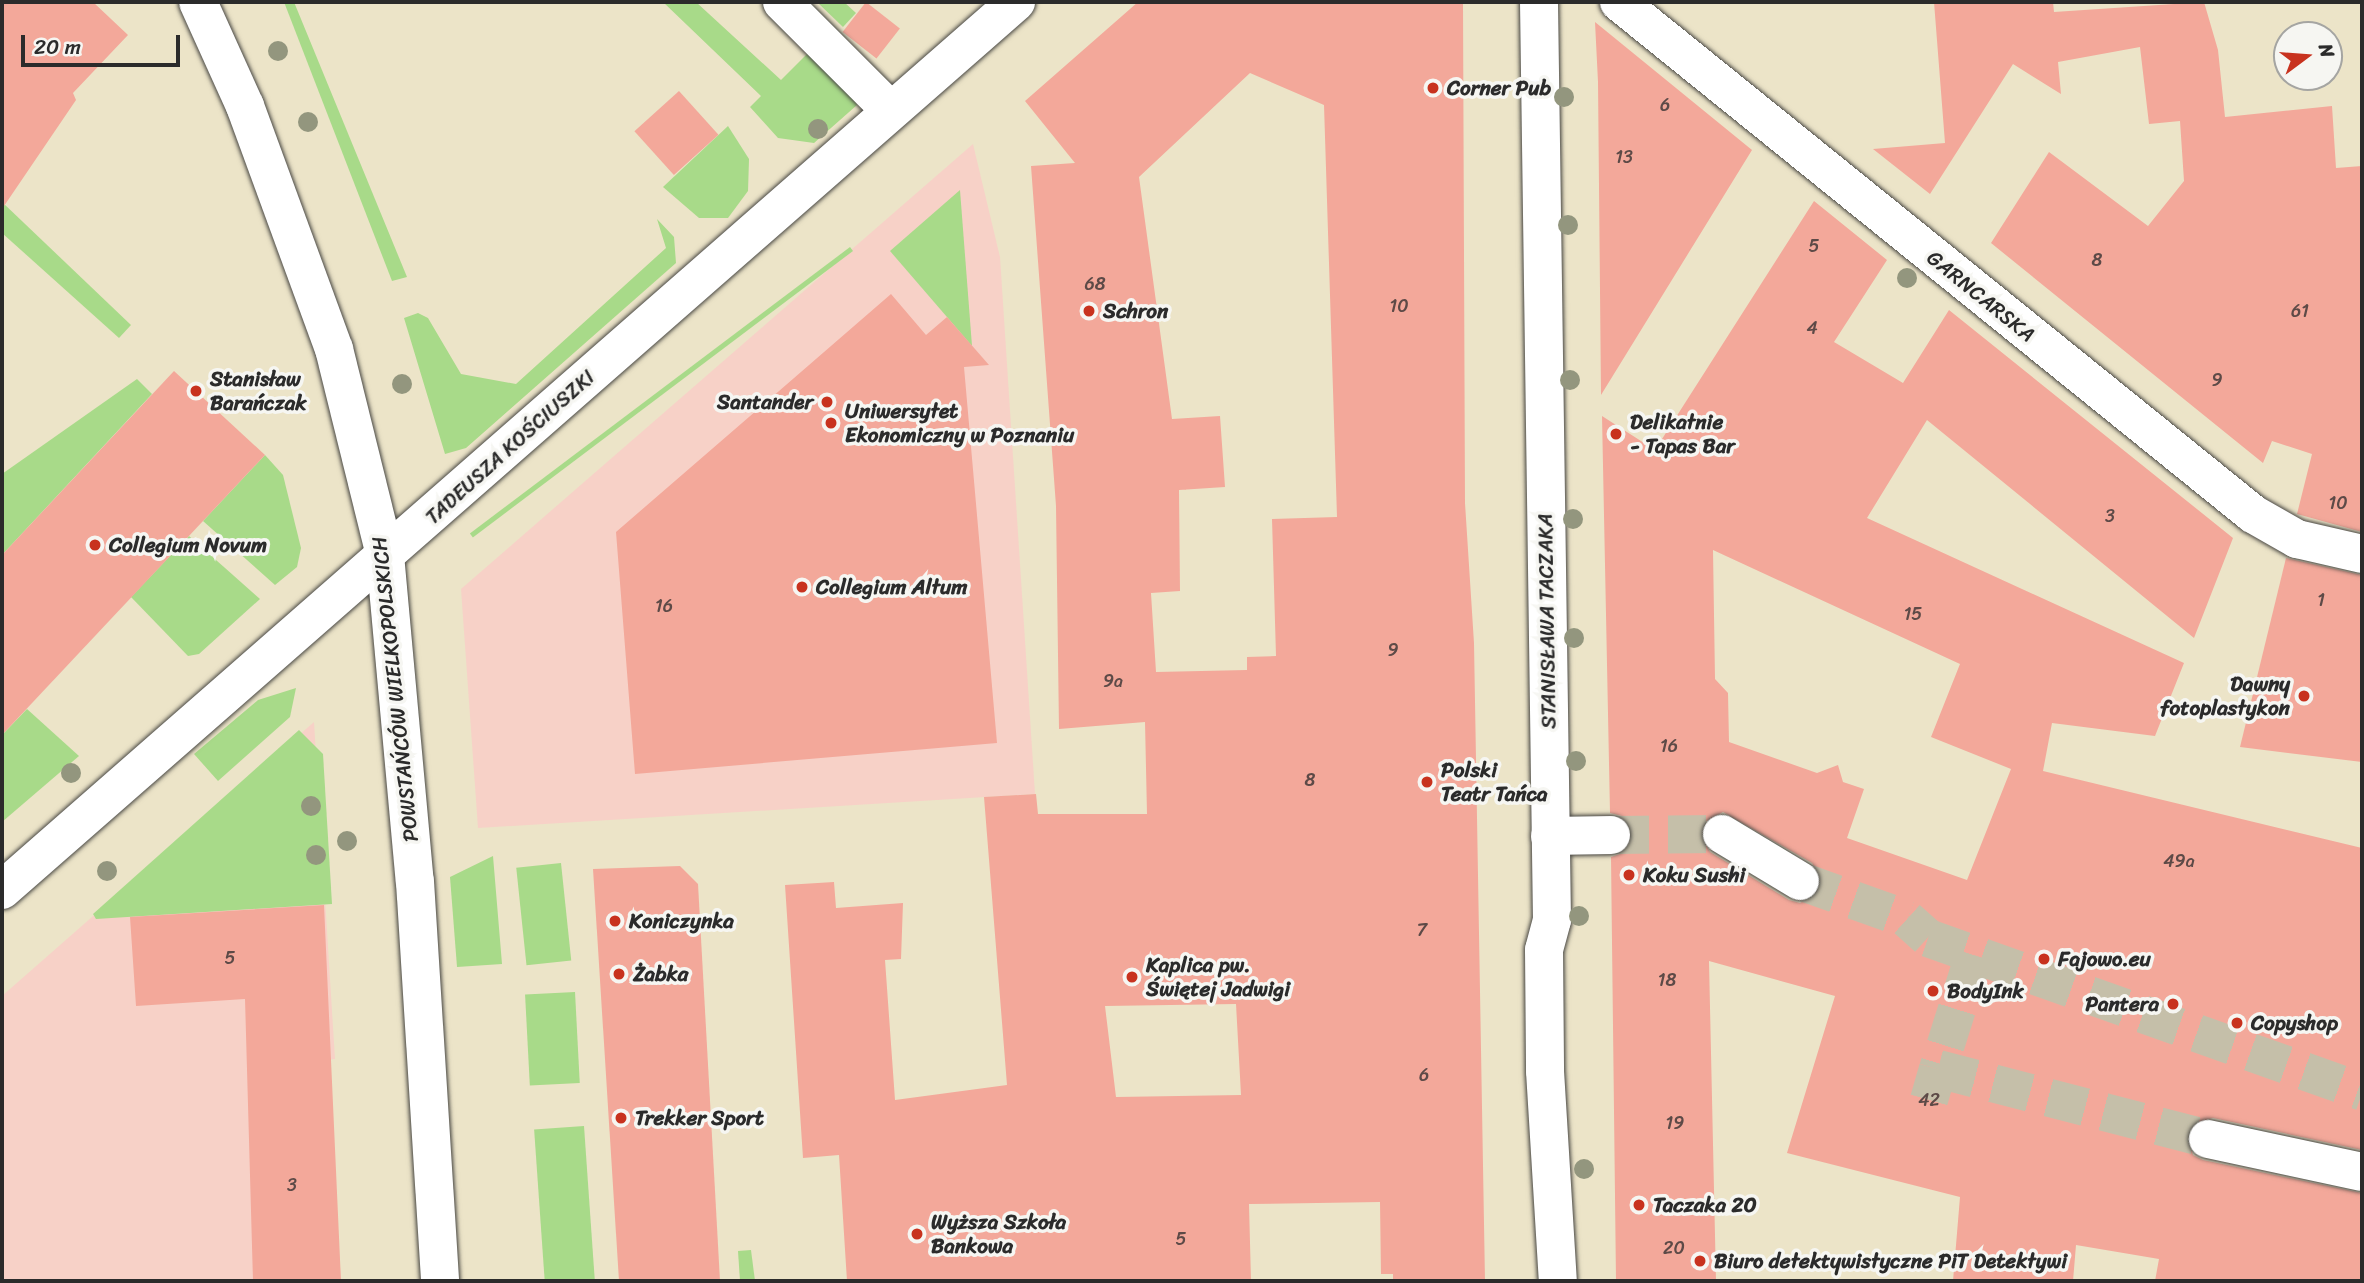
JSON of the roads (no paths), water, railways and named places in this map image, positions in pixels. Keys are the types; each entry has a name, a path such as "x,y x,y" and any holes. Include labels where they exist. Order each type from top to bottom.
{"street":[{"name":"POWSTAŃCÓW WIELKOPOLSKICH","path":"198,2 245,106 330,336 385,555 415,882 440,1281"},
{"path":"782,2 890,110"},
{"name":"TADEUSZA KOŚCIUSZKI","path":"2,890 1016,2"},
{"name":"STANISŁAWA TACZAKA","path":"1539,2 1550,836 1545,1071 1558,1281"},
{"name":"GARNCARSKA","path":"1619,2 2253,514 2297,539 2362,554"},
{"path":"1722,834 1800,881"},
{"path":"1550,836 1603,835"},
{"path":"2208,1139 2362,1172"}],"tunnel":[{"path":"1611,835 1722,834"},
{"path":"1800,881 1907,919 1928,938 2362,1092"},
{"path":"1974,955 1938,1069 2208,1139"},
{"path":"1929,1100 1938,1069"}],"place":[{"name":"Corner Pub","path":"1433,88"},
{"name":"Schron","path":"1089,311"},
{"name":"Stanisław Barańczak","path":"196,391"},
{"name":"Santander","path":"827,402"},
{"name":"Uniwersytet Ekonomiczny w Poznaniu","path":"831,423"},
{"name":"Delikatnie - Tapas Bar","path":"1616,434"},
{"name":"Collegium Novum","path":"95,545"},
{"name":"Collegium Altum","path":"802,587"},
{"name":"Dawny fotoplastykon","path":"2304,696"},
{"name":"Polski Teatr Tańca","path":"1427,782"},
{"name":"Koku Sushi","path":"1629,875"},
{"name":"Koniczynka","path":"615,921"},
{"name":"Fajowo.eu","path":"2044,959"},
{"name":"Żabka","path":"619,974"},
{"name":"Kaplica pw. Świętej Jadwigi","path":"1132,977"},
{"name":"BodyInk","path":"1933,991"},
{"name":"Pantera","path":"2173,1004"},
{"name":"Copyshop","path":"2237,1023"},
{"name":"Trekker Sport","path":"621,1118"},
{"name":"Taczaka 20","path":"1639,1205"},
{"name":"Wyższa Szkoła Bankowa","path":"917,1234"},
{"name":"Biuro detektywistyczne PiT Detektywi","path":"1700,1261"}]}
